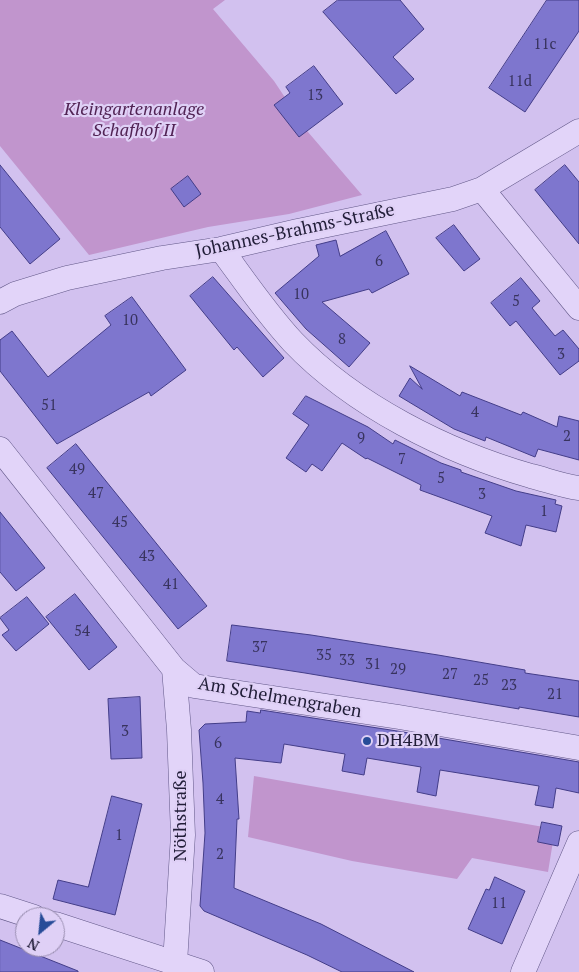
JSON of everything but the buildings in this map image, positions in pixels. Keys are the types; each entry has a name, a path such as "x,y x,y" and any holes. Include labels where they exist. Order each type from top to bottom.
{"street":[{"name":"Johannes-Brahms-Straße","path":"0,302 15,294 67,278 162,258 221,249 453,198 482,189 579,131"},
{"path":"482,189 579,308"},
{"path":"221,249 254,295 293,342 336,380 372,406 440,442 496,466 579,488"},
{"name":"Am Schelmengraben","path":"0,449 174,669 194,686 399,717 579,748"},
{"name":"Nöthstraße","path":"174,669 179,730 183,835 176,963"},
{"path":"523,972 579,843"},
{"path":"0,906 15,911"},
{"path":"65,927 202,972"}],"green space":[{"name":"Kleingartenanlage Schafhof II","path":"0,0 225,0 213,9 274,81 308,132 362,195 289,214 208,227 89,255 0,146"},
{"path":"254,776 555,829 548,872 472,858 457,879 352,861 248,837"}],"place":[{"name":"DH4BM","path":"367,741"}]}
